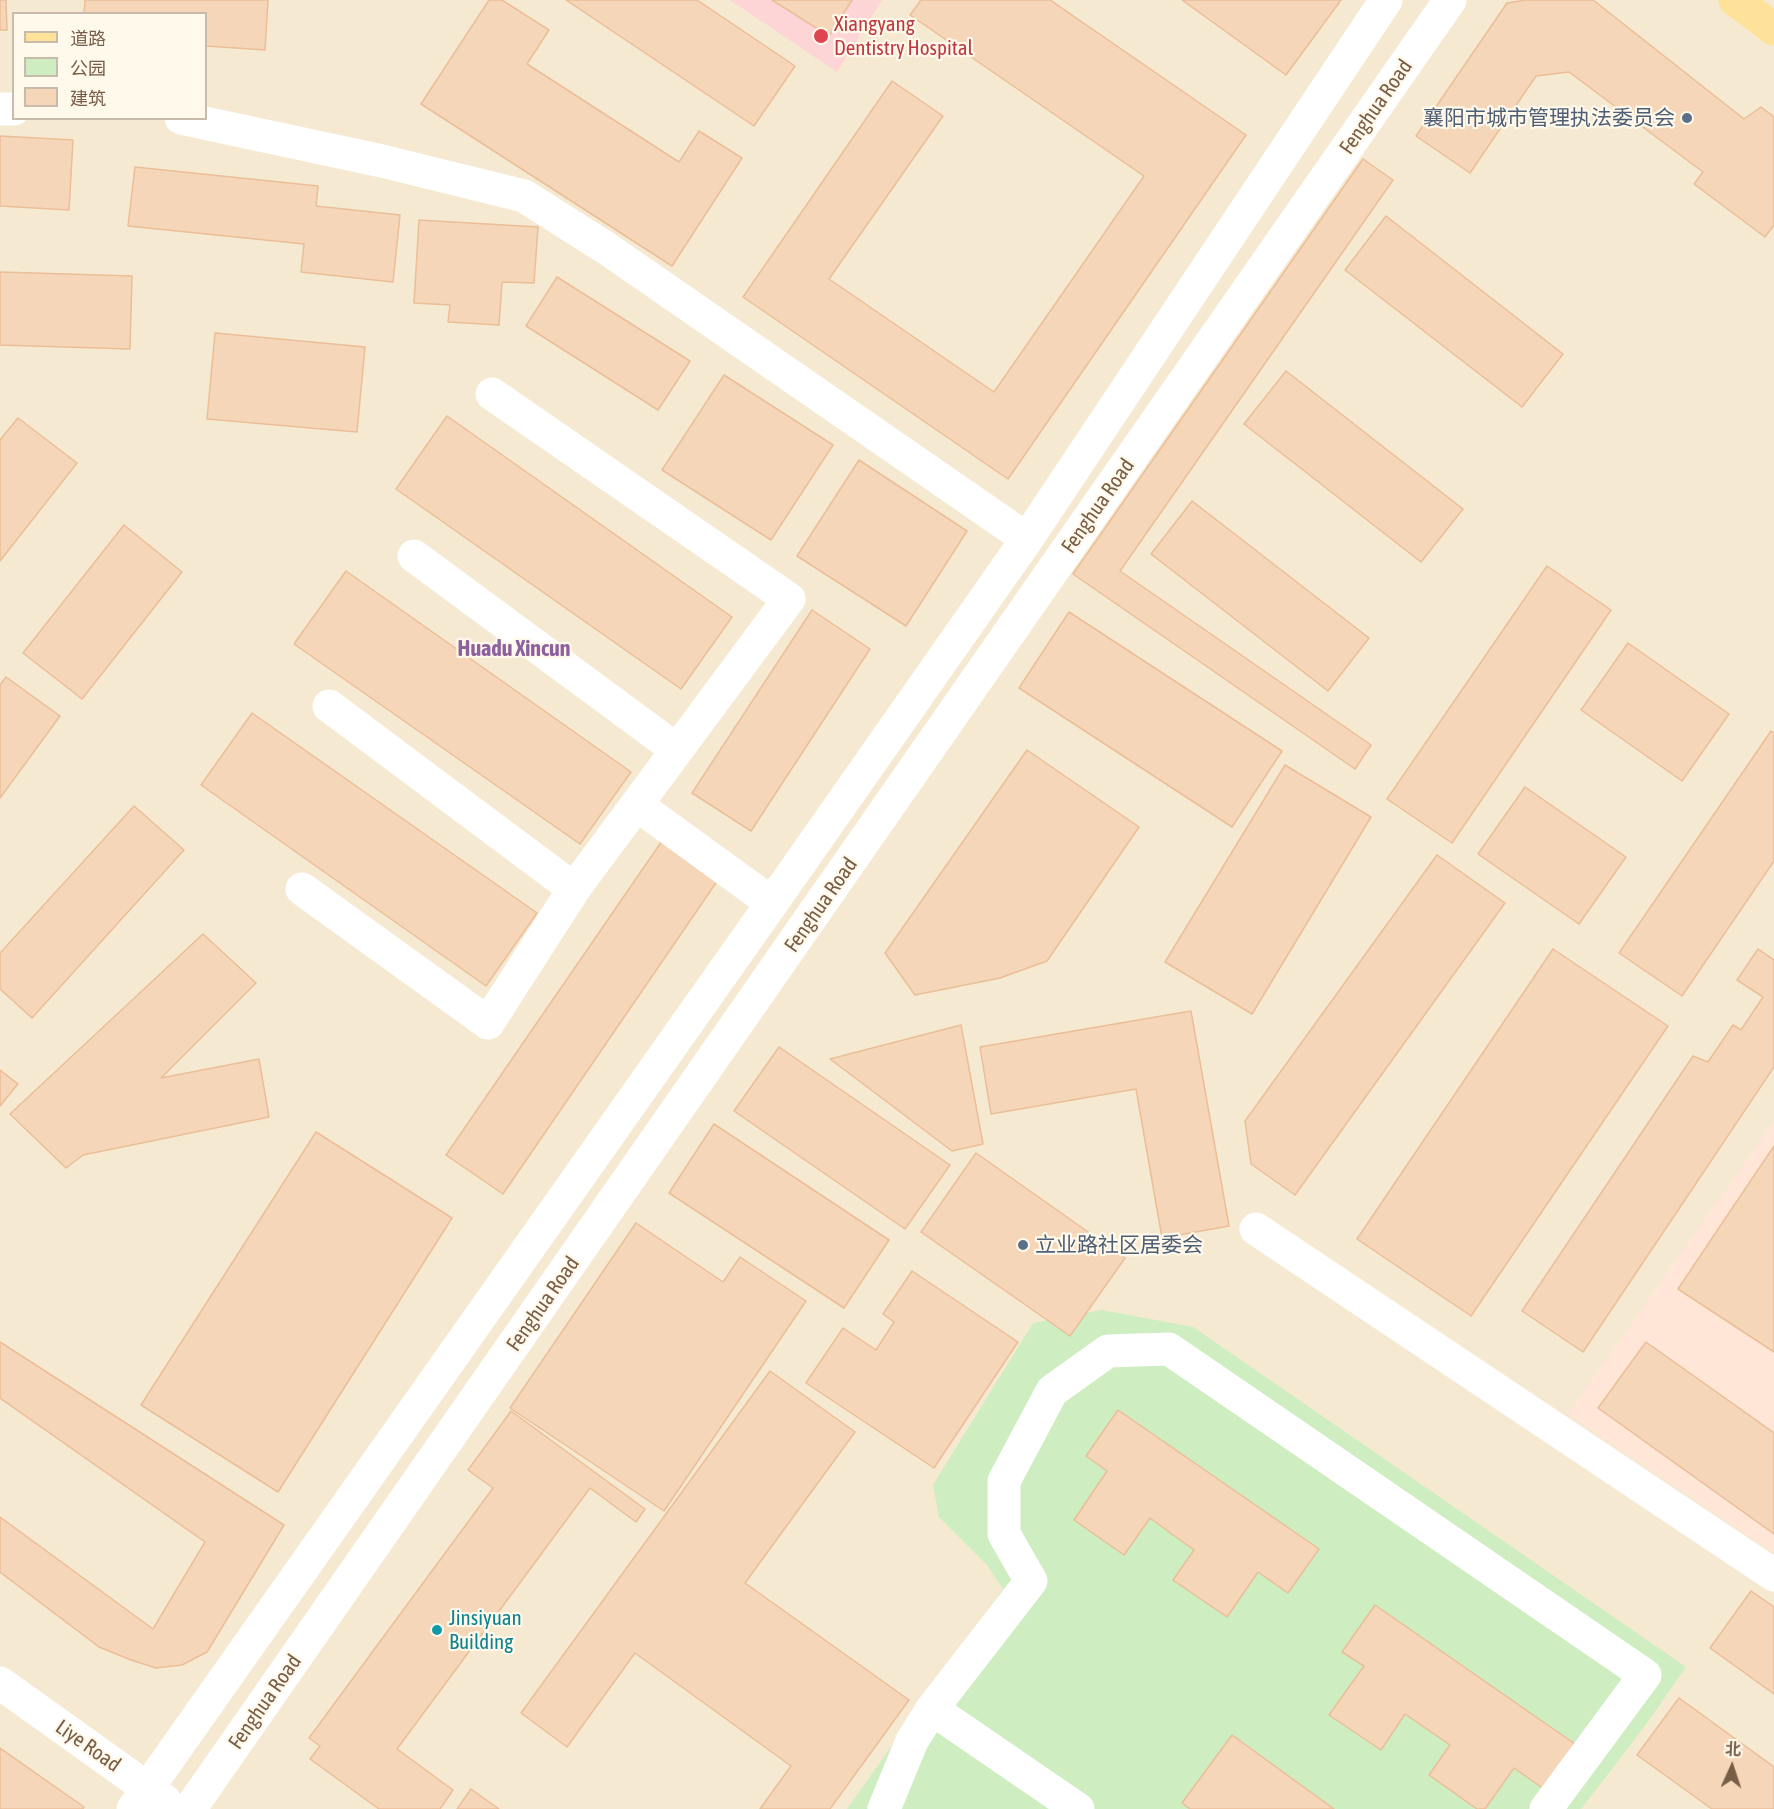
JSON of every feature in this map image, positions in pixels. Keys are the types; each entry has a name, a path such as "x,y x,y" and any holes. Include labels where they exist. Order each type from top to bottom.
{"main road":[{"path":"1735,0 1774,28"}],"street":[{"name":"Fenghua Road","path":"140,1799 1027,539 1386,0"},
{"name":"Fenghua Road","path":"190,1809 1450,0"},
{"path":"190,120 382,161 524,196 606,248 1027,539"},
{"path":"302,889 488,1023 574,889 789,599 492,394"},
{"path":"414,556 677,750"},
{"path":"329,706 574,889"},
{"path":"637,805 772,903"},
{"path":"1256,1228 1774,1575"},
{"path":"884,1809 912,1741 932,1709 1031,1581 1004,1534 1004,1481 1052,1391 1108,1351 1169,1349 1645,1675 1546,1809"},
{"name":"Liye Road","path":"0,1683 140,1799 176,1809"},
{"path":"932,1709 1078,1809"}],"shaded area":[{"path":"0,0 1774,0 1774,1809 0,1809"},
{"name":"Xiangyang Dentistry Hospital","path":"730,0 882,0 837,72"},
{"path":"1774,1121 1774,1553 1568,1414"}],"green space":[{"path":"1102,1310 1193,1327 1686,1667 1644,1727 1581,1809 847,1809 1003,1589 987,1565 939,1517 933,1485 1033,1323"}],"building":[{"path":"0,0 6,0 7,30 0,30"},
{"path":"85,0 268,0 265,50 207,46 207,12 84,12"},
{"path":"489,0 502,0 549,30 527,64 679,162 699,131 742,158 672,266 421,104"},
{"path":"566,0 697,0 795,66 754,126"},
{"path":"772,0 852,0 829,36"},
{"path":"921,0 1050,0 1246,135 1008,479 743,297 892,81 943,116 829,279 994,392 1144,176 910,15"},
{"path":"1182,0 1341,0 1286,75"},
{"name":"襄阳市城市管理执法委员会","path":"1526,0 1593,0 1744,119 1761,107 1774,117 1774,225 1765,237 1694,184 1703,172 1569,72 1536,76 1470,173 1416,136 1507,3"},
{"path":"0,136 73,140 69,210 0,206"},
{"path":"1363,159 1393,180 1120,571 1371,745 1355,769 1073,574"},
{"path":"135,167 318,186 316,206 400,215 393,282 301,272 304,244 128,226"},
{"path":"1386,216 1563,354 1522,407 1345,270"},
{"path":"419,220 538,227 534,283 502,282 499,325 448,322 450,305 414,303"},
{"path":"0,272 132,276 130,349 0,345"},
{"path":"557,277 690,361 658,410 526,326"},
{"path":"215,333 365,347 357,432 207,419"},
{"path":"1286,371 1463,509 1421,562 1244,424"},
{"path":"724,375 833,445 771,540 662,470"},
{"path":"447,416 732,617 681,689 396,489"},
{"path":"18,418 77,463 0,561 0,440"},
{"path":"859,460 967,531 906,626 797,556"},
{"path":"1192,501 1369,638 1328,691 1151,554"},
{"path":"124,525 182,572 82,699 23,653"},
{"path":"1547,566 1611,610 1452,843 1387,799"},
{"path":"346,571 631,772 580,844 294,644"},
{"path":"812,610 870,649 751,831 692,793"},
{"path":"1069,612 1282,751 1232,827 1019,688"},
{"path":"1628,643 1729,714 1682,781 1581,710"},
{"path":"6,677 60,716 0,798 0,685"},
{"path":"252,713 537,913 486,986 201,785"},
{"path":"1771,731 1774,733 1774,861 1682,996 1619,953"},
{"path":"1027,750 1139,827 1047,961 1000,978 915,995 885,953"},
{"path":"1285,765 1371,817 1252,1014 1165,962"},
{"path":"1525,787 1626,857 1579,924 1478,854"},
{"path":"134,806 184,850 32,1018 0,989 0,953"},
{"path":"664,838 720,877 503,1194 446,1155"},
{"path":"1437,855 1505,903 1295,1195 1251,1164 1245,1121"},
{"path":"203,934 256,983 161,1078 259,1059 269,1117 83,1155 66,1168 10,1114"},
{"path":"1553,949 1668,1026 1471,1316 1357,1239"},
{"path":"1758,949 1774,960 1774,1067 1583,1352 1522,1311 1693,1056 1708,1062 1733,1025 1741,1030 1763,997 1737,980"},
{"path":"1191,1011 1229,1226 1162,1238 1136,1089 991,1114 980,1047"},
{"path":"961,1025 983,1144 952,1151 830,1059"},
{"path":"779,1047 950,1165 905,1229 734,1111"},
{"path":"0,1070 18,1084 0,1106"},
{"path":"714,1124 889,1240 844,1308 669,1193"},
{"path":"316,1132 452,1218 278,1492 141,1405"},
{"path":"1774,1146 1774,1352 1678,1289"},
{"name":"立业路社区居委会","path":"976,1153 1125,1258 1070,1336 921,1232"},
{"path":"636,1223 723,1282 740,1257 806,1301 664,1511 510,1408"},
{"path":"912,1271 1018,1342 934,1468 806,1383 843,1328 876,1350 894,1322 883,1314"},
{"path":"0,1342 284,1525 207,1652 182,1665 156,1668 131,1660 99,1647 0,1572 0,1517 153,1629 205,1542 0,1398"},
{"path":"1646,1342 1774,1433 1774,1534 1598,1408"},
{"path":"770,1371 855,1432 745,1583 909,1700 830,1809 760,1809 791,1766 635,1653 567,1747 521,1713"},
{"path":"1118,1410 1319,1549 1288,1593 1258,1572 1227,1617 1173,1580 1194,1550 1150,1518 1124,1555 1074,1520 1107,1471 1086,1456"},
{"name":"Jinsiyuan Building","path":"511,1411 645,1509 636,1522 590,1488 397,1749 453,1790 440,1809 379,1809 310,1759 320,1746 309,1738 493,1488 468,1470"},
{"path":"1751,1591 1774,1607 1774,1694 1710,1648"},
{"path":"1375,1605 1575,1744 1544,1789 1514,1768 1485,1809 1477,1809 1429,1775 1450,1745 1405,1714 1381,1750 1329,1715 1364,1666 1342,1652"},
{"path":"1679,1698 1774,1767 1774,1809 1712,1809 1637,1755"},
{"path":"1232,1735 1334,1809 1190,1809 1182,1803"},
{"path":"0,1748 84,1807 83,1809 0,1809"},
{"path":"471,1789 499,1809 457,1809"}],"place":[{"name":"Xiangyang Dentistry Hospital","path":"821,36"},
{"name":"襄阳市城市管理执法委员会","path":"1687,118"},
{"name":"立业路社区居委会","path":"1023,1245"},
{"name":"Jinsiyuan Building","path":"437,1630"}],"district":[{"name":"Huadu Xincun","path":"514,649"}]}
